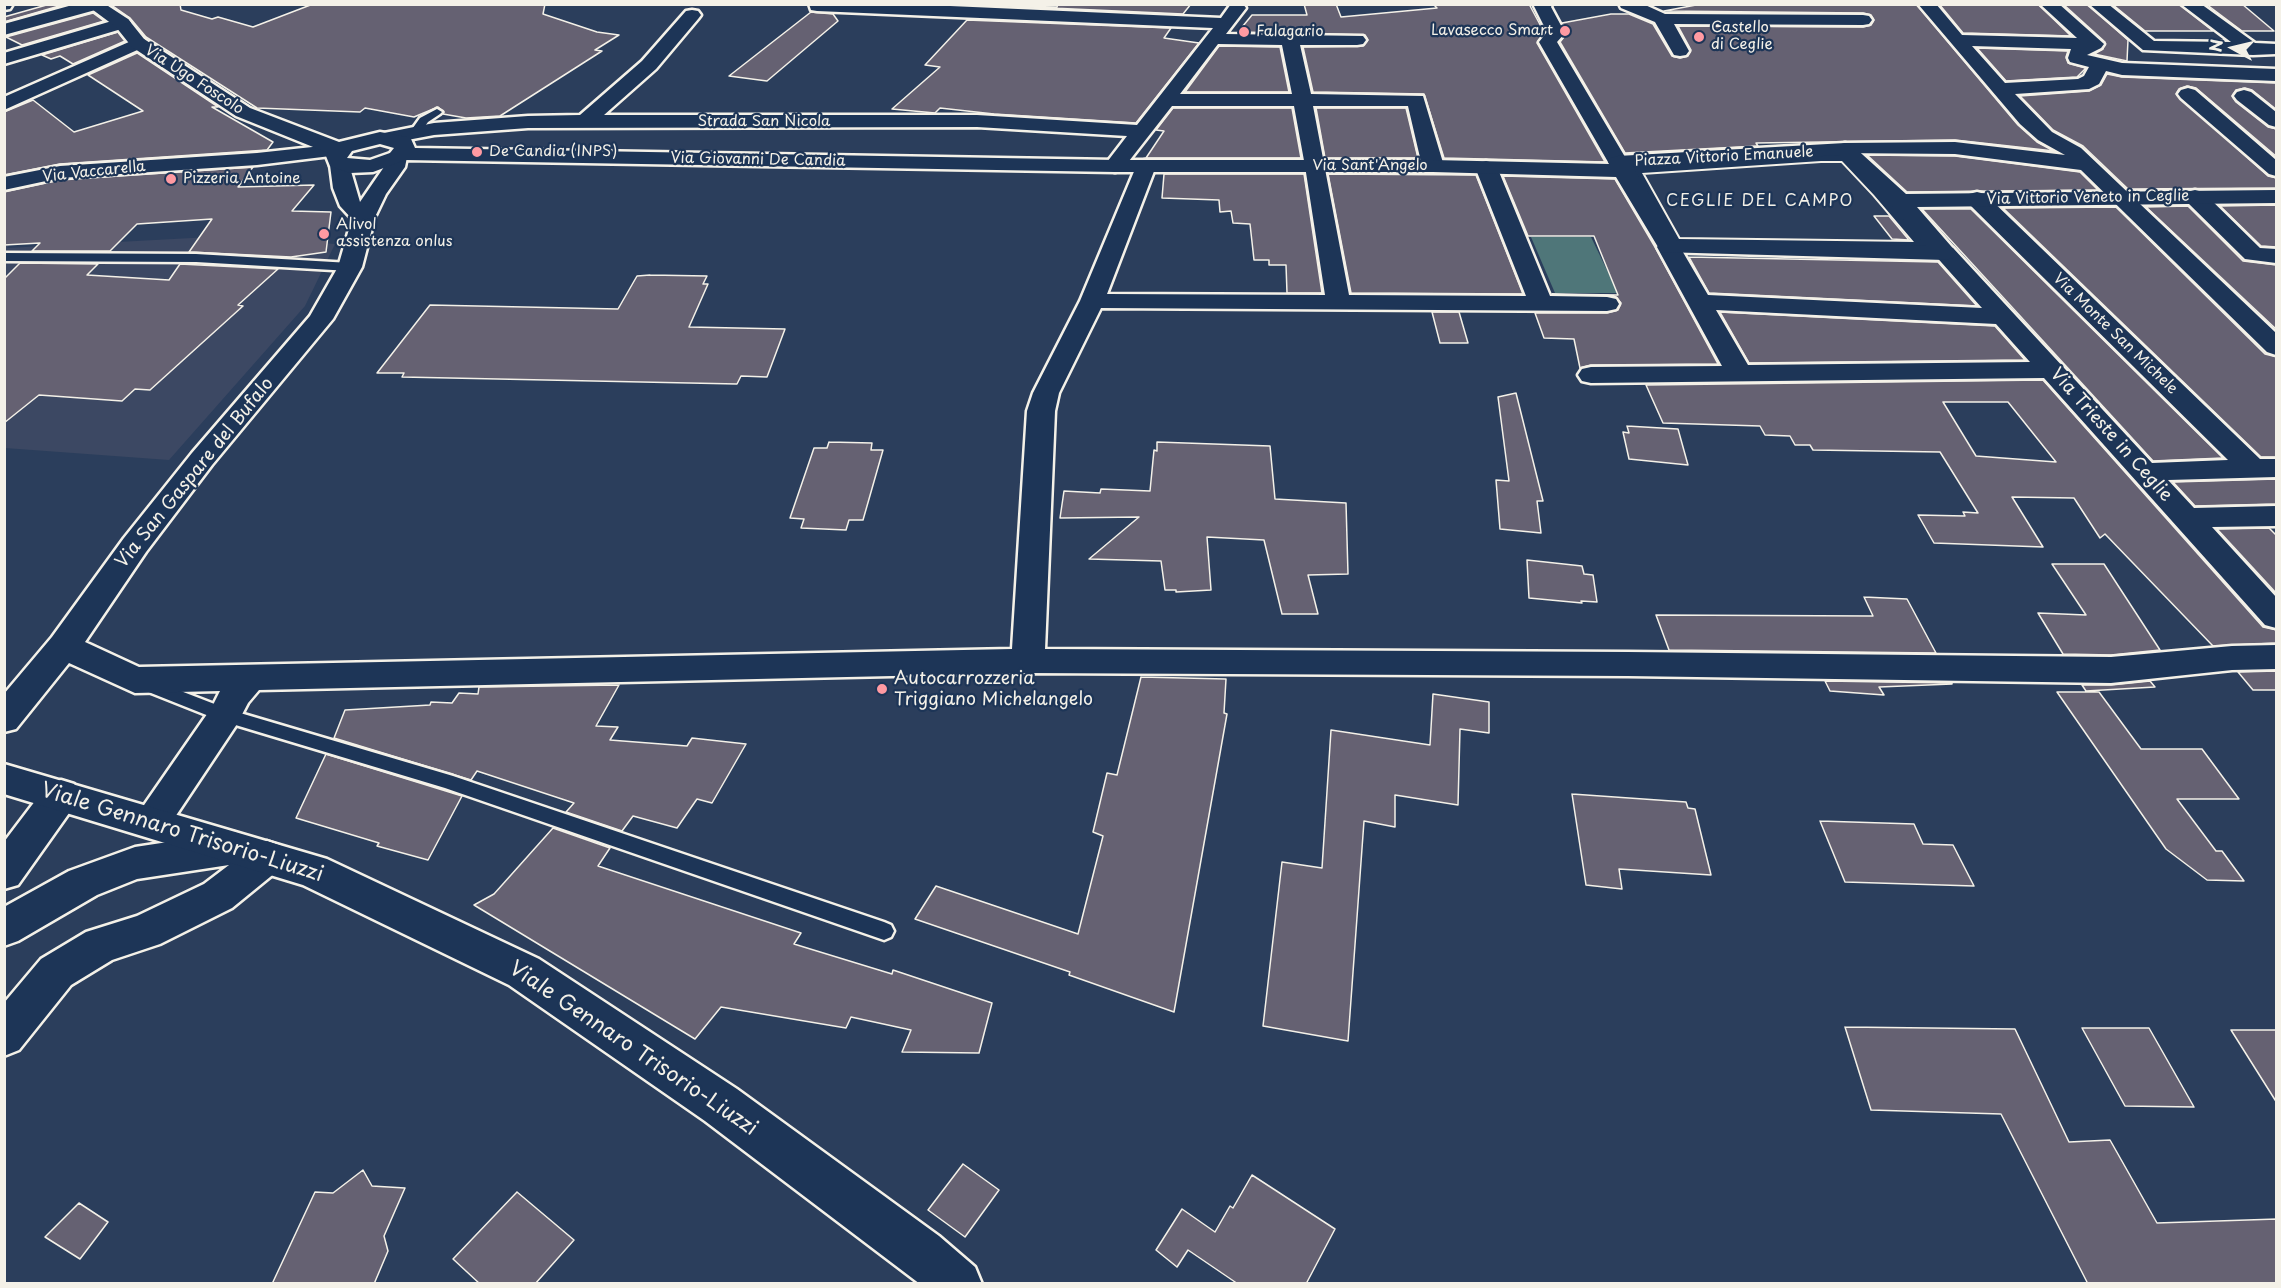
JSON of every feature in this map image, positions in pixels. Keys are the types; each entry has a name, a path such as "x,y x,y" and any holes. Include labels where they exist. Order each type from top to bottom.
{"street":[{"name":"Via Ugo Foscolo","path":"93,4 122,23 138,43 243,112 312,139 340,159"},
{"path":"4,30 93,4"},
{"path":"1115,166 1240,4"},
{"path":"1542,4 1556,33 1548,42 1621,166"},
{"path":"1627,4 1662,19 1863,20"},
{"path":"1926,4 2000,89 2045,136 2074,152 2277,347"},
{"path":"2048,4 2095,44"},
{"path":"2097,4 2149,46 2277,49"},
{"path":"2189,4 2277,66"},
{"path":"817,6 1226,22"},
{"path":"585,121 649,65 692,15"},
{"path":"1662,19 1680,51"},
{"path":"4,59 122,23"},
{"path":"1213,39 1357,40"},
{"path":"1290,40 1316,166 1338,302"},
{"path":"1957,40 2095,44"},
{"path":"4,104 138,43"},
{"path":"2095,44 2079,50 2077,58 2122,69 2277,75"},
{"path":"2000,89 2082,85 2092,80 2100,64"},
{"path":"2188,94 2277,170"},
{"path":"2244,96 2277,121"},
{"path":"1166,100 1416,100 1433,166"},
{"name":"Strada San Nicola","path":"340,159 362,141 415,132 512,123 977,121 1142,131"},
{"path":"386,138 404,143 405,149 399,156"},
{"path":"256,159 296,149 312,139"},
{"name":"Piazza Vittorio Emanuele","path":"1739,373 1671,245 1621,166 1845,149 1955,148 2088,165"},
{"path":"1845,149 1900,201 1946,253"},
{"name":"Via Giovanni De Candia","path":"340,159 366,167 399,156 1115,166"},
{"name":"Via San Gaspare del Bufalo","path":"4,719 64,646 135,545 202,459 321,319 351,267 364,217 375,194 399,156"},
{"path":"1846,156 1880,191 1928,248 1671,245 1631,169 1846,156"},
{"name":"Via Vaccarella","path":"4,184 60,172 256,159 314,163 340,159"},
{"path":"340,159 344,188 351,206 364,217"},
{"name":"Via Sant'Angelo","path":"1115,166 1621,166"},
{"path":"1028,661 1041,411 1046,393 1092,301 1145,166"},
{"path":"1486,167 1541,304"},
{"path":"2195,197 2253,254 2277,256"},
{"name":"Via Vittorio Veneto in Ceglie","path":"1900,201 2277,197"},
{"name":"Via Monte San Michele","path":"1977,199 2265,469"},
{"path":"1671,245 1946,253"},
{"name":"Via Trieste in Ceglie","path":"1946,253 2277,616"},
{"path":"1092,301 1607,304"},
{"path":"1700,302 2004,317"},
{"path":"1591,375 2052,370"},
{"path":"2145,472 2265,469"},
{"path":"2187,518 2277,516"},
{"path":"64,646 135,680 1028,661 1616,664 2111,670 2232,658 2277,657"},
{"path":"152,821 225,715 236,695 251,677"},
{"name":"Viale Gennaro Trisorio-Liuzzi","path":"4,779 152,821 313,871 524,972 721,1105 922,1253 958,1284"},
{"path":"4,843 61,795"},
{"path":"4,873 61,795"},
{"path":"4,928 83,883 135,863 250,853"},
{"path":"4,1036 56,972 100,945 146,931 218,896 250,853"}],"lane":[{"path":"415,132 424,120 437,112"},
{"path":"4,257 196,258 351,267"},
{"path":"135,680 225,715 447,780 884,931"}],"shaded area":[{"path":"20,233 7,248 229,236 335,244 305,306 169,460 5,448 5,234"}],"green space":[{"path":"1531,237 1591,237 1618,293 1555,293"}],"building":[{"path":"50,4 66,4 4,22 4,17"},
{"path":"110,4 180,4 181,10 253,27 313,4 545,4 543,14 597,32 619,35 595,50 602,51 500,116 466,118 443,114 444,112 438,107 414,117 365,108 360,112 257,108 146,37 130,18"},
{"path":"1058,4 1191,4 1183,14 1007,6 1057,7"},
{"path":"1304,4 1336,4 1341,17 1437,8 1433,4 1529,4 1544,32 1537,43 1605,162 1444,158 1424,94 1313,92 1303,47 1363,46 1368,40 1365,35 1238,32 1252,15 1307,15"},
{"path":"1916,4 2018,125 2037,142 2054,151 1955,140 1756,143 1758,146 1625,153 1560,42 1567,33 1562,23 1611,14 1629,14 1653,24 1672,56 1680,58 1688,56 1691,50 1678,26 1863,27 1871,25 1874,20 1871,15 1863,13 1664,11 1696,5"},
{"path":"1939,4 2038,4 2071,36 1963,33"},
{"path":"2063,4 2087,4 2128,40 2127,61 2094,54 2103,49 2105,42"},
{"path":"2112,4 2179,4 2213,31 2145,31"},
{"path":"2206,4 2242,4 2274,31 2242,31"},
{"path":"811,12 833,14 838,21 767,81 729,76"},
{"path":"93,13 104,21 22,45 6,37"},
{"path":"967,20 1171,28 1164,38 1199,43 1136,123 994,114 940,108 935,113 892,109 940,67 925,65"},
{"path":"118,32 125,41 73,64 60,56 51,59 42,55"},
{"path":"1219,46 1280,47 1289,92 1185,92"},
{"path":"1977,48 2068,51 2066,57 2068,63 2086,68 2077,77 2006,81"},
{"path":"137,53 218,107 212,107 273,142 267,150 60,164 4,175 4,112 33,100 74,132 143,111 88,75"},
{"path":"2107,74 2122,77 2277,83 2277,110 2252,90 2245,88 2236,90 2232,96 2236,102 2268,127 2277,129 2277,157 2196,88 2187,86 2179,89 2176,94 2268,176 2277,178 2277,188 2128,189 2083,146 2053,130 2020,96 2089,91 2101,85"},
{"path":"1173,108 1292,108 1301,158 1146,158 1164,131 1156,130"},
{"path":"1316,108 1406,108 1418,158 1325,158"},
{"path":"1867,155 1955,156 2080,172 2098,190 1907,192"},
{"path":"253,167 238,187 314,185 292,211 331,212 326,252 291,257 189,252 212,219 137,224 110,251 32,251 40,243 4,245 4,192 60,180"},
{"path":"1164,174 1304,174 1322,293 1287,293 1286,265 1269,265 1269,260 1254,260 1250,224 1233,223 1231,211 1220,212 1219,200 1162,198"},
{"path":"1328,174 1476,175 1523,294 1351,293"},
{"path":"1503,176 1615,179 1655,247 1718,364 1591,365 1580,368 1574,339 1544,338 1535,313 1607,313 1618,310 1621,303 1616,297 1607,295 1552,294 1618,295 1594,236 1528,236"},
{"path":"2276,205 2277,247 2261,246 2220,206"},
{"path":"2188,206 2243,261 2277,265 2277,330 2146,207"},
{"path":"2116,207 2265,354 2277,357 2277,457 2261,457 2003,208"},
{"path":"1922,209 1971,209 2223,458 2153,461"},
{"path":"1874,216 1889,216 1909,240 1892,239"},
{"path":"1689,257 1938,262 1977,306 1709,293"},
{"path":"20,263 98,264 87,275 169,280 180,264 278,269 238,305 243,306 150,390 135,389 122,401 39,395 4,423 4,279"},
{"path":"637,276 707,276 703,284 708,284 689,327 785,329 767,377 741,376 737,384 402,377 404,373 377,373 430,305 618,309"},
{"path":"1432,312 1459,312 1468,343 1440,343"},
{"path":"1720,312 1995,326 2025,360 1749,363"},
{"path":"2043,380 2263,627 2277,630 2277,643 2213,646 2105,534 2100,538 2074,498 2012,497 2043,547 1934,543 1918,515 1965,516 1963,512 1978,513 1940,452 1813,450 1810,445 1795,445 1790,436 1765,435 1760,426 1663,423 1646,385","holes":["1943,402 2008,402 2056,462 1976,456"]},
{"path":"1516,393 1543,501 1537,501 1541,533 1500,529 1496,480 1509,481 1498,397"},
{"path":"1627,426 1678,429 1688,465 1629,459 1623,432 1629,433"},
{"path":"829,442 872,443 871,450 883,450 863,520 849,520 846,530 801,528 804,519 790,518 814,448 827,448"},
{"path":"1157,442 1270,446 1275,499 1346,503 1348,574 1308,575 1318,614 1282,614 1264,540 1207,537 1211,590 1176,592 1176,590 1165,590 1161,561 1089,559 1139,517 1060,518 1064,491 1100,493 1101,489 1150,491 1154,450 1157,451"},
{"path":"2276,479 2277,504 2195,506 2173,482"},
{"path":"2269,528 2277,536 2277,594 2217,529"},
{"path":"1527,560 1582,566 1584,574 1593,575 1597,602 1581,601 1582,603 1529,598"},
{"path":"2052,564 2104,564 2160,650 2111,655 2063,654 2038,613 2086,615"},
{"path":"1864,597 1907,599 1936,653 1669,650 1656,615 1873,616"},
{"path":"2277,671 2277,690 2253,690 2238,672"},
{"path":"1141,677 1226,679 1224,713 1227,714 1174,1012 1069,975 1070,972 915,919 936,886 1078,934 1103,836 1093,832 1107,773 1117,775"},
{"path":"1825,681 1952,684 1879,687 1884,695 1830,691"},
{"path":"2150,681 2155,687 2086,691 2082,685 2111,685"},
{"path":"619,685 596,726 618,727 610,740 687,746 692,738 746,744 712,803 697,799 677,828 633,816 622,831 566,812 574,803 477,771 471,780 334,738 345,710 430,705 431,702 452,703 459,693 478,694 479,687"},
{"path":"2057,692 2099,692 2141,749 2202,749 2239,799 2177,799 2216,851 2222,851 2244,881 2207,880 2166,849"},
{"path":"1433,694 1489,702 1489,733 1460,729 1458,805 1395,795 1395,827 1364,821 1348,1041 1263,1026 1282,862 1322,868 1331,730 1430,745"},
{"path":"326,754 462,796 428,860 377,846 379,843 296,818"},
{"path":"1572,794 1686,802 1688,808 1695,809 1711,875 1619,869 1622,889 1586,885"},
{"path":"1820,821 1914,824 1923,844 1953,845 1974,886 1845,882"},
{"path":"553,828 610,848 598,866 801,933 794,944 892,974 893,970 992,1003 979,1053 902,1052 911,1030 851,1017 846,1028 721,1007 695,1039 474,905 494,894"},
{"path":"1845,1027 2015,1029 2069,1142 2110,1140 2157,1223 2277,1219 2277,1284 2088,1284 2001,1114 1871,1110"},
{"path":"2082,1028 2149,1028 2194,1107 2125,1106"},
{"path":"2231,1030 2277,1030 2277,1103"},
{"path":"963,1164 999,1190 965,1237 928,1210"},
{"path":"363,1170 372,1186 405,1188 384,1236 388,1251 374,1284 272,1284 315,1192 333,1193"},
{"path":"1252,1175 1335,1229 1306,1284 1238,1284 1188,1250 1177,1267 1156,1250 1182,1209 1215,1232 1230,1206 1233,1208"},
{"path":"517,1192 574,1240 535,1284 480,1284 453,1259"},
{"path":"79,1203 108,1222 80,1259 45,1237"}],"place":[{"name":"Lavasecco Smart","path":"1565,31"},
{"name":"Falagario","path":"1244,32"},
{"name":"Castello di Ceglie","path":"1699,37"},
{"name":"De Candia (INPS)","path":"477,152"},
{"name":"Pizzeria Antoine","path":"171,179"},
{"name":"Alivol assistenza onlus","path":"324,234"},
{"name":"Autocarrozzeria Triggiano Michelangelo","path":"882,689"}],"district":[{"name":"CEGLIE DEL CAMPO","path":"1760,202"}]}
